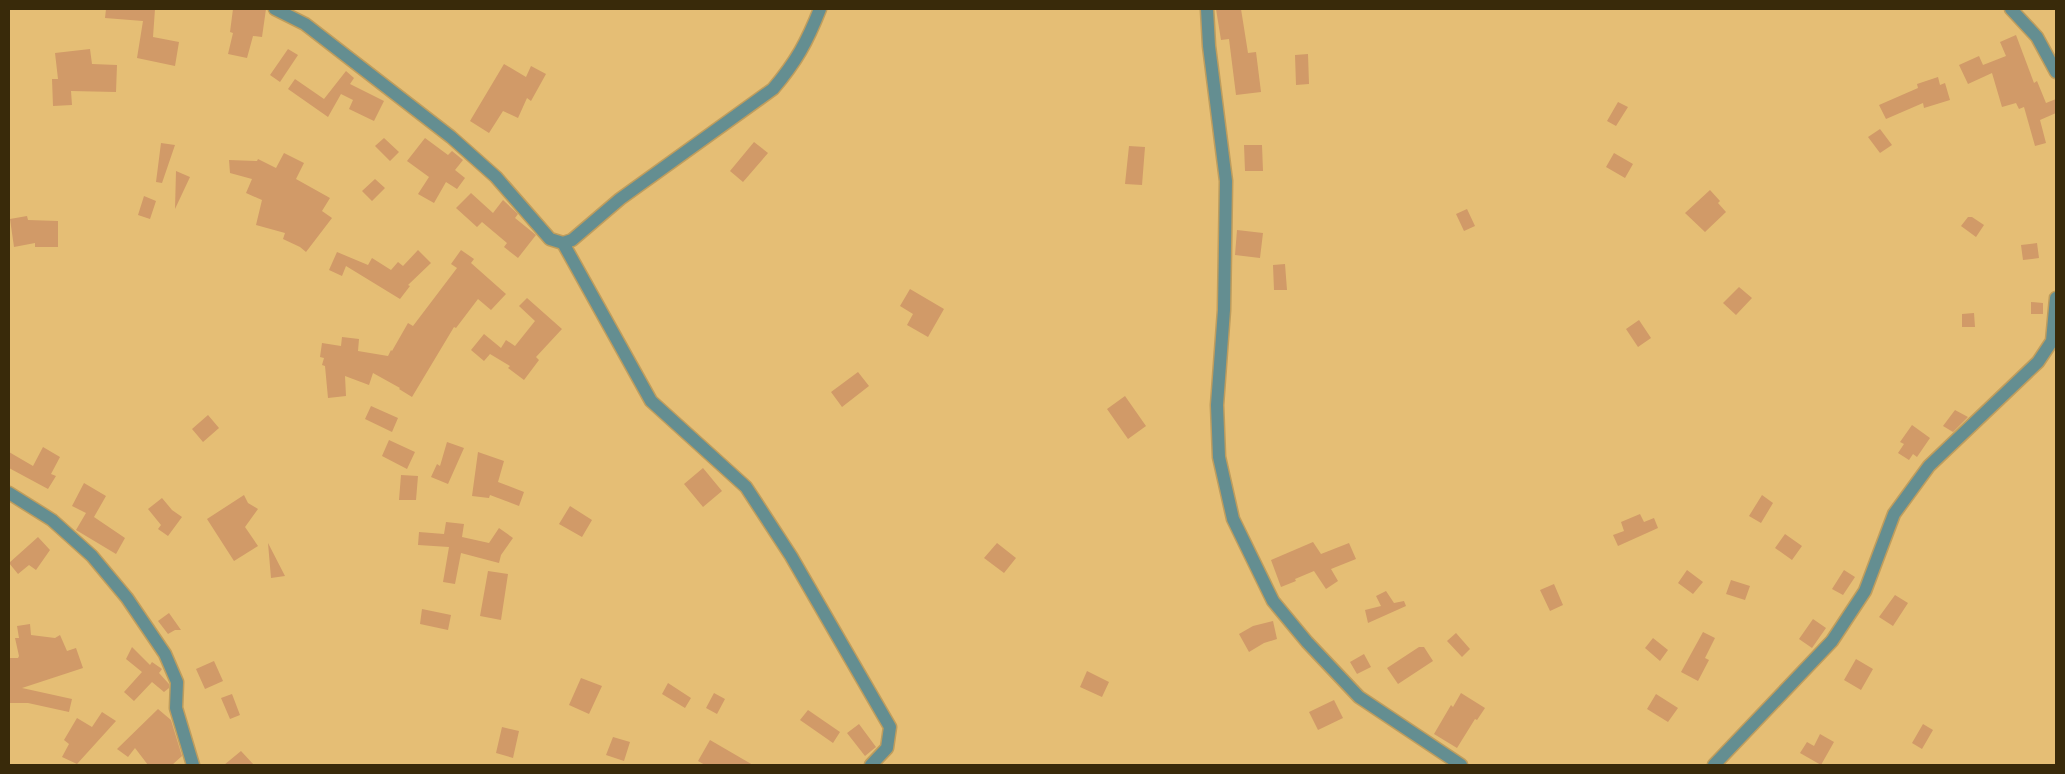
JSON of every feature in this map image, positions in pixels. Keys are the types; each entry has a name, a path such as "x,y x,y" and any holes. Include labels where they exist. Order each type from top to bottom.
{"street":[{"path":"275,9 305,24 451,136 496,176 550,239 563,243 572,240 620,199 772,89 793,65 810,36 820,9"},
{"path":"1207,9 1209,46 1226,181 1224,310 1217,406 1219,457 1233,519 1273,601 1307,642 1359,697 1461,765"},
{"path":"2011,9 2037,37 2056,72"},
{"path":"563,243 650,401 746,487 791,556 890,727 888,748 871,765"},
{"path":"1714,765 1832,641 1865,591 1894,514 1929,466 2038,362 2052,341 2056,298"},
{"path":"9,493 52,520 92,556 132,606 165,654 177,682 176,708 194,765"}],"building":[{"path":"106,9 155,9 153,37 179,42 175,66 137,58 143,21 105,18"},
{"path":"233,9 266,9 262,37 253,36 247,58 228,54 233,33 230,32"},
{"path":"1216,9 1241,9 1248,53 1256,52 1261,92 1236,95 1229,39 1221,40"},
{"path":"2016,35 2034,83 2037,81 2046,103 2056,99 2056,113 2040,120 2046,143 2035,146 2024,107 2019,109 2016,103 2002,107 1992,73 1968,84 1959,65 1979,56 1983,65 2006,56 2000,42"},
{"path":"90,49 92,64 117,65 116,92 71,91 72,105 53,106 52,79 58,79 55,53"},
{"path":"288,49 298,55 280,82 270,75"},
{"path":"1308,54 1309,84 1296,85 1295,55"},
{"path":"504,64 526,77 531,66 546,74 531,101 527,98 518,118 503,111 489,133 470,121"},
{"path":"346,71 354,78 350,84 384,101 374,121 349,109 353,100 341,94 328,117 288,89 295,79 324,99"},
{"path":"1938,77 1940,85 1945,83 1950,100 1924,108 1923,103 1886,119 1879,105 1918,88 1917,84"},
{"path":"1618,102 1628,107 1616,126 1607,121"},
{"path":"1880,129 1892,145 1880,153 1868,137"},
{"path":"384,138 399,152 390,161 375,146"},
{"path":"425,138 448,155 452,151 463,160 455,170 465,178 457,189 446,182 434,203 418,194 429,177 407,161"},
{"path":"754,142 768,153 743,182 730,171"},
{"path":"161,143 175,145 162,183 156,182"},
{"path":"1244,145 1262,145 1263,171 1245,171"},
{"path":"1129,146 1145,147 1142,185 1125,184"},
{"path":"284,153 304,163 296,179 330,198 322,211 332,218 306,252 283,239 285,233 256,225 262,200 246,193 252,179 230,173 229,160 257,161 258,159 276,168"},
{"path":"1614,153 1633,164 1625,178 1606,167"},
{"path":"176,171 190,177 175,209"},
{"path":"375,179 385,188 372,201 362,191"},
{"path":"1710,190 1720,201 1718,203 1726,212 1705,232 1685,213"},
{"path":"471,193 493,213 503,200 518,214 515,218 536,235 518,258 504,247 507,243 482,222 477,227 456,208"},
{"path":"144,196 156,201 150,219 138,215"},
{"path":"1467,209 1475,226 1464,231 1456,214"},
{"path":"27,216 28,220 58,221 58,247 35,247 35,243 14,247 10,219"},
{"path":"1968,217 1972,217 1984,225 1976,237 1961,226"},
{"path":"1237,230 1263,233 1260,258 1235,255"},
{"path":"2037,243 2039,258 2023,260 2021,245"},
{"path":"418,250 431,263 408,285 410,286 400,299 346,266 342,276 329,270 337,252 368,265 372,258 391,270 398,262 403,266"},
{"path":"461,250 474,259 471,263 506,294 491,310 478,299 456,328 454,327 412,397 373,373 369,385 345,376 346,396 328,398 325,366 322,365 324,358 320,357 322,343 341,346 342,337 359,339 358,351 388,356 408,323 413,326 457,268 451,264"},
{"path":"1285,264 1287,290 1274,290 1273,265"},
{"path":"1739,287 1752,298 1736,315 1723,303"},
{"path":"910,289 944,309 928,337 907,325 913,314 900,306"},
{"path":"527,298 562,329 536,357 539,360 524,380 508,368 510,366 490,354 484,361 471,350 484,334 501,348 506,340 515,346 535,321 519,306"},
{"path":"2031,302 2043,303 2043,314 2031,314"},
{"path":"1974,313 1975,327 1962,327 1962,314"},
{"path":"1639,320 1651,338 1638,347 1626,329"},
{"path":"858,372 869,386 842,407 831,392"},
{"path":"1125,396 1146,426 1128,439 1107,409"},
{"path":"371,406 398,418 392,432 365,419"},
{"path":"1955,410 1968,417 1953,432 1943,426"},
{"path":"208,415 219,428 203,442 192,429"},
{"path":"1912,425 1930,438 1917,457 1913,454 1909,460 1898,453 1904,444 1900,442"},
{"path":"389,440 415,452 407,469 382,456"},
{"path":"447,442 464,448 448,484 431,477 437,464 440,466"},
{"path":"43,447 60,457 51,474 56,476 48,489 9,468 9,452 33,466"},
{"path":"478,452 504,461 498,482 524,492 519,506 490,495 489,498 472,496"},
{"path":"703,468 722,491 703,507 684,484"},
{"path":"401,475 418,476 416,500 399,500"},
{"path":"84,483 106,496 94,517 125,538 116,554 76,530 86,513 72,506"},
{"path":"244,495 248,503 258,509 245,527 258,546 234,561 207,519"},
{"path":"1762,495 1773,503 1761,523 1749,516"},
{"path":"162,498 172,510 182,517 168,536 158,529 161,525 148,509"},
{"path":"570,506 592,520 582,537 559,524"},
{"path":"1640,514 1644,522 1654,518 1658,528 1618,546 1613,535 1624,531 1621,522"},
{"path":"446,522 464,524 462,537 489,543 499,528 513,538 501,555 499,563 461,553 455,584 443,582 449,547 418,545 419,532 444,534"},
{"path":"1785,534 1802,546 1792,560 1775,548"},
{"path":"38,537 50,550 36,570 29,565 18,574 9,563"},
{"path":"1313,542 1321,554 1349,543 1356,559 1331,569 1338,581 1326,589 1314,571 1281,587 1271,560"},
{"path":"268,543 285,576 271,578"},
{"path":"997,543 1016,558 1004,573 984,558"},
{"path":"1687,570 1703,582 1693,594 1678,583"},
{"path":"1844,570 1855,577 1843,595 1832,589"},
{"path":"488,571 508,574 501,620 480,616"},
{"path":"1731,580 1750,586 1745,600 1726,594"},
{"path":"1554,584 1563,605 1550,611 1540,590"},
{"path":"1386,591 1394,603 1404,601 1406,606 1368,623 1365,610 1381,606 1376,596"},
{"path":"1895,595 1908,603 1893,626 1879,617"},
{"path":"422,609 451,615 448,630 420,624"},
{"path":"169,613 181,630 175,630 168,634 158,621"},
{"path":"1813,619 1826,628 1812,648 1799,639"},
{"path":"1273,621 1277,639 1264,643 1249,652 1239,634 1253,626"},
{"path":"30,624 31,635 55,638 60,635 67,651 76,648 83,668 22,688 72,699 69,712 28,703 9,703 9,658 18,658 19,656 15,638 19,638 17,626"},
{"path":"1703,632 1715,638 1705,658 1709,660 1698,681 1681,672"},
{"path":"1456,633 1470,649 1462,657 1447,641"},
{"path":"1653,638 1668,650 1660,661 1645,648"},
{"path":"132,647 150,665 152,662 162,669 159,673 169,684 169,688 164,692 152,682 134,701 124,692 142,672 126,659"},
{"path":"1419,647 1424,647 1433,661 1398,684 1387,668"},
{"path":"1364,654 1371,667 1357,674 1350,662"},
{"path":"1856,659 1873,669 1861,690 1844,680"},
{"path":"214,661 223,681 205,689 196,669"},
{"path":"1087,671 1109,682 1102,697 1080,687"},
{"path":"581,678 602,686 589,714 569,705"},
{"path":"668,683 691,698 685,708 662,694"},
{"path":"714,693 725,699 717,714 706,708"},
{"path":"1461,693 1485,708 1477,720 1475,719 1457,748 1434,734 1451,705 1453,707"},
{"path":"232,694 240,715 230,719 221,698"},
{"path":"1656,694 1678,708 1668,722 1647,709"},
{"path":"1334,700 1343,718 1318,730 1309,712"},
{"path":"158,709 171,720 182,756 172,765 148,765 135,748 128,757 117,749"},
{"path":"808,710 840,732 833,743 800,720"},
{"path":"102,712 116,721 77,764 62,757 69,744 64,740 77,718 92,727"},
{"path":"859,724 876,747 865,756 847,733"},
{"path":"1923,724 1933,730 1922,749 1912,743"},
{"path":"502,727 519,731 513,758 496,753"},
{"path":"1820,734 1834,742 1821,765 1800,753 1807,742 1814,746"},
{"path":"613,737 630,742 624,761 606,755"},
{"path":"710,740 753,765 705,765 698,761"},
{"path":"241,751 254,765 224,765"}]}
